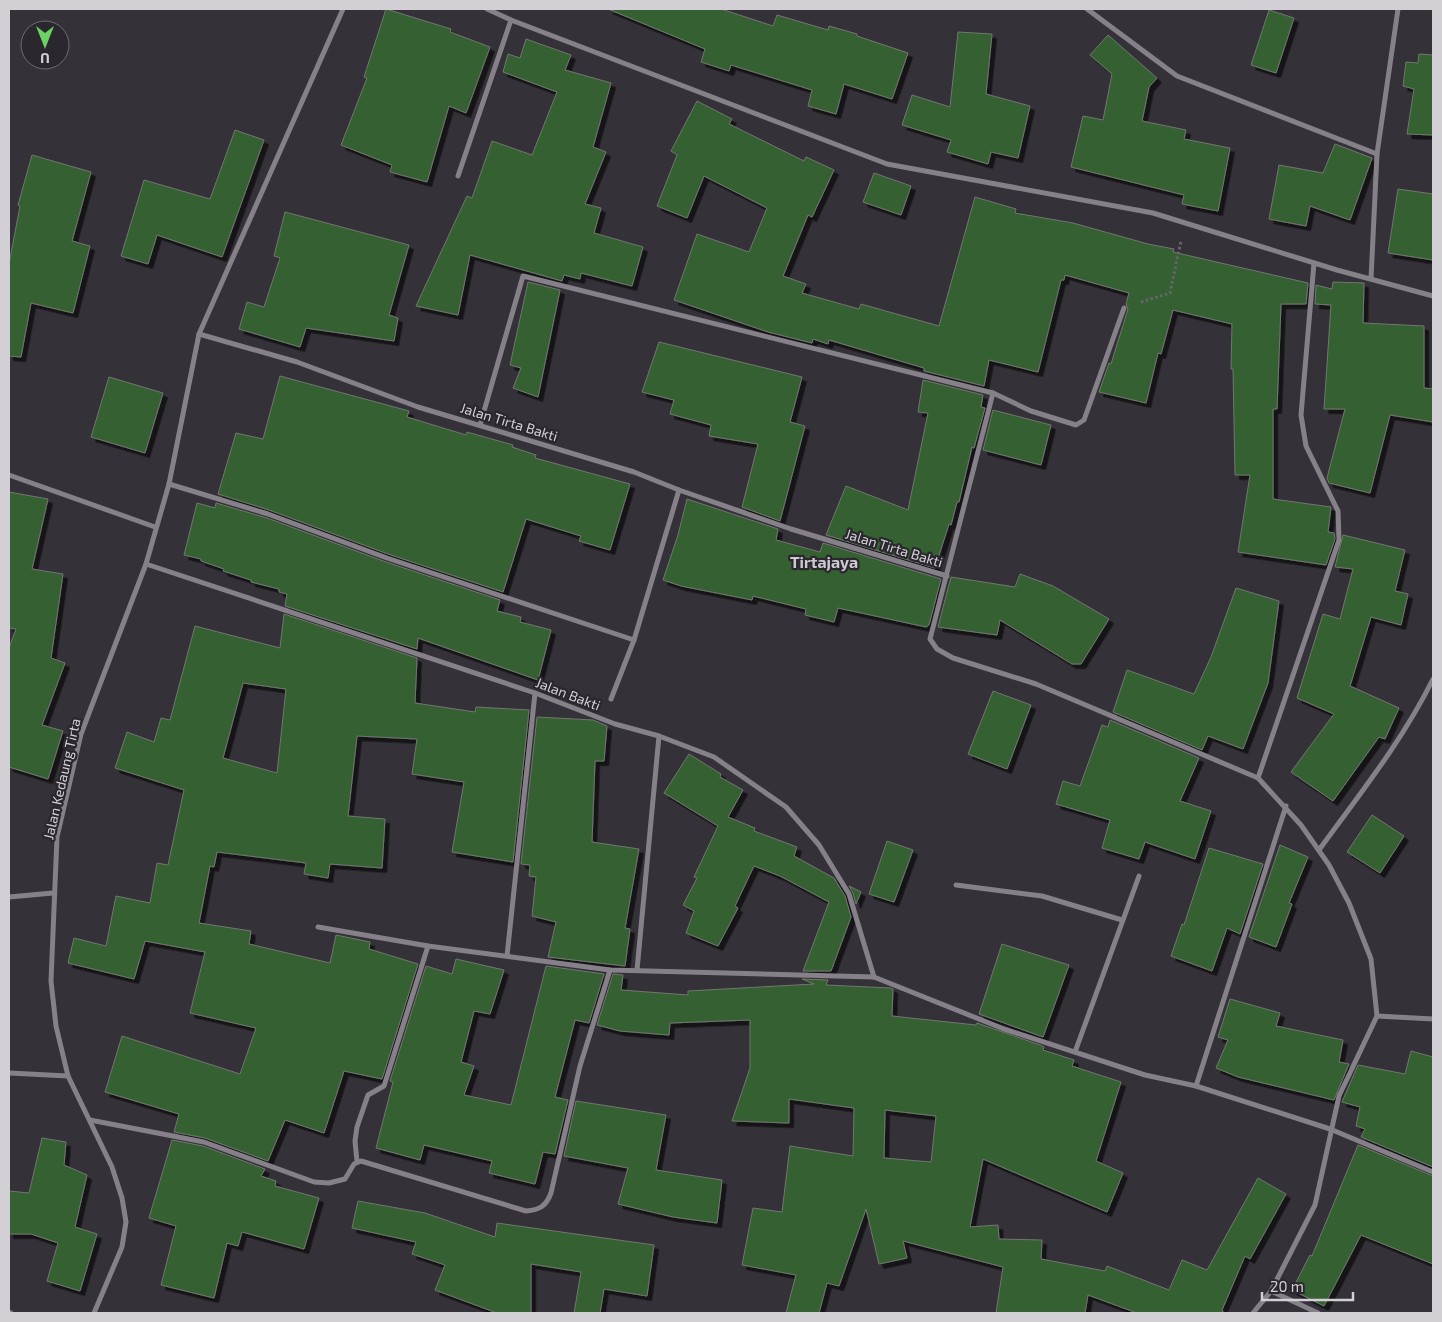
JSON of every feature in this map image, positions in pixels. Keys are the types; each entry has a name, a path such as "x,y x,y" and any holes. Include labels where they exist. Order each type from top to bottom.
{"street":[{"name":"Jalan Kedaung Tirta","path":"94,1313 122,1247 126,1222 122,1198 112,1167 68,1076 56,1026 51,982 53,893 57,837 81,734 146,564 155,527 169,484 199,334 343,9"},
{"path":"487,9 511,20 887,164 1153,213 1314,263 1433,296"},
{"path":"1087,9 1177,76 1377,154"},
{"path":"1371,279 1377,154 1398,9"},
{"path":"458,176 511,20"},
{"path":"1258,778 1339,540 1338,510 1306,446 1301,415 1314,263"},
{"path":"480,425 523,276 587,290 993,393 1032,410 1073,424 1081,423 1124,308"},
{"name":"Jalan Tirta Bakti","path":"199,334 297,362 418,406 634,472 679,490 791,529 947,576 930,639 937,649 953,658 1036,684 1258,778 1286,806 1330,865 1349,903 1370,959 1377,1016"},
{"path":"947,576 993,393"},
{"path":"9,475 155,527"},
{"path":"169,484 268,514 387,558 634,640"},
{"path":"611,699 634,640 679,490"},
{"name":"Jalan Bakti","path":"146,564 535,693 615,724 659,736 714,757 786,807 819,845 849,894 874,977"},
{"path":"1319,850 1356,800 1414,714 1433,678"},
{"path":"506,956 535,693"},
{"path":"637,970 659,736"},
{"path":"1196,1086 1286,806"},
{"path":"1075,1052 1139,876"},
{"path":"956,885 1042,896 1122,920"},
{"path":"9,897 53,893"},
{"path":"318,927 428,946 610,970 874,977 1004,1029 1145,1075 1196,1086 1330,1129 1433,1172"},
{"path":"90,1120 204,1142 323,1184 345,1179 357,1162 356,1130 368,1095 384,1086 428,946"},
{"path":"357,1162 370,1163 526,1211 537,1210 547,1204 580,1066 610,970"},
{"path":"1253,1313 1271,1291 1315,1205 1330,1129 1339,1096 1377,1016 1433,1019"},
{"path":"9,1073 68,1076"},
{"path":"1271,1291 1318,1313"}],"path":[{"path":"1124,308 1170,293 1185,223"}],"building":[{"path":"386,9 451,29 450,32 490,47 466,113 449,106 427,182 390,172 392,165 341,145 367,78 364,77"},
{"path":"608,9 721,9 773,26 777,15 828,30 829,26 857,34 857,36 908,53 892,99 844,84 836,114 808,106 812,90 731,65 729,71 701,62 705,49"},
{"path":"1269,10 1294,18 1276,73 1251,65"},
{"path":"958,32 992,34 986,94 1030,106 1018,158 991,152 988,164 947,152 951,140 902,125 912,95 950,107"},
{"path":"1108,35 1157,78 1149,87 1142,121 1186,130 1184,139 1230,148 1218,211 1182,204 1184,195 1071,167 1083,116 1103,120 1112,74 1090,55"},
{"path":"526,39 571,55 565,70 611,83 593,147 606,152 585,204 601,208 594,233 643,247 632,286 581,273 580,279 564,275 562,281 470,255 458,315 416,306 467,196 472,198 492,141 532,155 557,92 503,72 508,54 520,58"},
{"path":"1419,54 1433,55 1433,135 1407,134 1414,89 1403,86 1406,62 1418,63"},
{"path":"697,101 732,119 729,124 804,161 806,157 834,170 812,217 808,215 783,276 806,284 802,293 859,309 861,304 939,326 975,197 1016,209 1015,213 1073,223 1148,244 1174,249 1173,252 1308,283 1306,304 1281,304 1277,409 1273,409 1273,499 1331,507 1328,532 1334,533 1335,539 1326,565 1238,552 1250,475 1235,475 1233,369 1231,369 1232,324 1173,310 1161,354 1158,353 1146,403 1099,392 1109,363 1111,364 1128,309 1126,304 1129,293 1065,275 1064,280 1061,280 1038,372 989,360 984,386 924,371 924,368 829,340 828,344 813,339 812,343 768,332 674,300 697,234 749,252 767,208 704,176 687,218 657,206 677,155 671,151"},
{"path":"235,130 264,140 222,257 157,235 148,264 121,256 144,180 210,199"},
{"path":"1335,144 1372,158 1350,220 1310,206 1306,226 1269,219 1279,165 1323,173"},
{"path":"32,155 91,172 72,241 90,246 73,313 31,303 21,357 9,356 9,264 20,206 18,205"},
{"path":"874,173 911,186 901,215 863,202"},
{"path":"1398,189 1433,194 1433,260 1388,253"},
{"path":"285,212 409,245 389,315 398,318 394,341 306,328 300,347 239,329 247,302 264,307 280,258 274,256"},
{"path":"528,282 560,290 538,397 513,388 521,368 510,365"},
{"path":"1333,282 1364,283 1363,323 1424,326 1424,388 1433,389 1433,422 1390,415 1370,493 1329,483 1327,478 1345,409 1324,409 1331,305 1315,304 1316,285 1332,289"},
{"path":"659,342 802,377 790,422 805,426 780,521 742,507 758,444 709,436 711,425 670,414 674,400 642,392"},
{"path":"280,376 409,411 407,417 466,435 467,432 513,445 512,447 536,455 535,458 630,484 610,550 579,541 581,536 526,519 503,592 218,494 236,433 263,439"},
{"path":"109,377 163,393 145,453 91,437"},
{"path":"923,380 983,395 981,407 985,408 974,448 972,447 959,502 957,502 951,525 949,524 935,568 826,535 846,486 908,510 928,413 918,412"},
{"path":"993,410 1051,425 1041,465 983,450"},
{"path":"9,492 48,499 32,569 63,574 51,658 65,663 42,725 63,731 48,779 9,767 9,648 16,629 9,628"},
{"path":"687,499 778,529 776,540 820,552 823,543 941,579 929,625 926,627 838,608 834,622 805,615 806,609 753,596 752,600 681,586 663,580 678,535"},
{"path":"197,503 215,508 216,503 267,518 386,562 500,600 497,611 521,617 520,622 551,630 538,680 418,638 417,649 285,606 287,594 279,592 279,589 251,582 251,580 223,571 224,569 201,561 201,559 184,555"},
{"path":"1343,535 1405,550 1395,591 1408,594 1401,625 1371,617 1350,686 1399,708 1385,739 1379,737 1333,801 1291,772 1334,714 1297,698 1323,614 1340,619 1353,569 1335,567"},
{"path":"1020,574 1053,586 1109,619 1081,664 1072,664 1000,620 997,635 938,627 951,577 1015,587"},
{"path":"1236,588 1279,601 1268,683 1243,749 1208,736 1202,750 1113,712 1127,670 1194,694 1211,657"},
{"path":"284,614 417,658 415,703 475,712 476,707 529,710 513,862 452,852 464,782 412,774 417,739 357,736 348,816 385,819 382,868 330,864 328,878 304,874 306,863 217,852 214,867 210,866 199,923 251,931 249,944 330,963 336,935 370,942 369,949 418,964 382,1079 344,1071 324,1133 285,1120 268,1161 205,1138 174,1132 179,1114 105,1092 122,1036 240,1074 256,1028 190,1013 205,952 145,941 134,979 68,963 74,938 106,946 116,896 150,903 157,863 168,865 184,790 115,768 127,732 154,742 161,718 170,720 195,626 280,648","holes":["243,683 286,689 277,773 223,758"]},
{"path":"993,691 1031,705 1007,769 968,754"},
{"path":"537,717 593,720 607,726 604,761 595,761 592,842 639,849 625,928 630,929 625,966 548,957 556,922 532,916 536,877 529,876 530,865 521,864"},
{"path":"1110,720 1199,758 1180,801 1211,811 1195,859 1145,842 1139,859 1102,848 1110,820 1056,804 1063,781 1080,786 1102,725 1108,727"},
{"path":"689,754 721,774 720,777 743,790 728,817 755,828 754,831 797,847 794,856 834,878 845,896 851,917 831,971 803,971 829,902 780,876 754,866 735,906 738,908 718,946 686,933 694,911 683,905 697,878 694,877 718,826 664,793"},
{"path":"1372,815 1404,836 1380,873 1347,852"},
{"path":"887,841 913,850 894,902 869,894"},
{"path":"1280,845 1308,857 1289,903 1292,904 1276,947 1249,937"},
{"path":"1209,848 1263,864 1240,934 1227,928 1212,971 1171,956 1182,924 1184,925"},
{"path":"849,886 861,892 856,904 853,893"},
{"path":"1002,944 1069,965 1043,1037 979,1014"},
{"path":"456,959 504,970 490,1014 474,1011 461,1062 474,1066 464,1095 511,1105 546,966 604,974 589,1023 575,1020 555,1097 568,1100 555,1154 543,1152 535,1184 489,1173 492,1161 424,1145 420,1160 376,1148 393,1082 390,1081 426,966 452,974"},
{"path":"613,974 623,975 621,990 688,995 688,991 814,984 802,979 828,980 826,985 891,988 893,989 892,1016 976,1025 977,1023 1040,1045 1044,1047 1043,1050 1074,1060 1072,1066 1121,1082 1096,1161 1123,1173 1107,1212 983,1159 970,1227 998,1225 999,1239 1042,1240 1041,1259 1105,1271 1107,1266 1169,1290 1182,1260 1207,1270 1258,1178 1286,1194 1250,1259 1245,1256 1222,1310 1224,1313 1137,1313 1088,1295 1085,1313 996,1313 1003,1267 903,1241 907,1258 879,1264 866,1209 839,1286 827,1283 819,1313 786,1313 796,1275 742,1265 753,1208 782,1212 790,1146 853,1156 854,1108 789,1099 789,1123 732,1121 750,1068 750,1020 670,1023 669,1035 620,1031 597,1025","holes":["885,1110 936,1116 931,1162 884,1158"]},
{"path":"1230,999 1280,1013 1276,1026 1343,1040 1339,1062 1349,1064 1334,1100 1238,1077 1216,1068 1228,1040 1218,1037"},
{"path":"1411,1051 1433,1057 1433,1167 1361,1137 1365,1129 1356,1126 1360,1107 1342,1102 1358,1065 1405,1074"},
{"path":"576,1101 666,1115 656,1170 722,1180 717,1223 673,1217 618,1204 628,1168 564,1156"},
{"path":"42,1138 66,1142 64,1165 87,1175 75,1227 97,1234 80,1291 47,1281 58,1243 31,1234 9,1234 9,1191 29,1193"},
{"path":"172,1140 203,1146 265,1169 261,1176 276,1181 275,1186 319,1198 304,1249 242,1232 238,1246 227,1243 214,1298 161,1285 176,1226 149,1218"},
{"path":"1358,1145 1433,1176 1433,1264 1361,1235 1324,1306 1292,1290 1310,1255 1312,1256"},
{"path":"358,1201 425,1213 495,1237 497,1223 654,1245 647,1296 604,1289 600,1313 574,1313 581,1272 531,1264 531,1313 497,1313 435,1290 445,1265 412,1254 416,1242 352,1228"}],"district":[{"name":"Tirtajaya","path":"824,562"}]}
